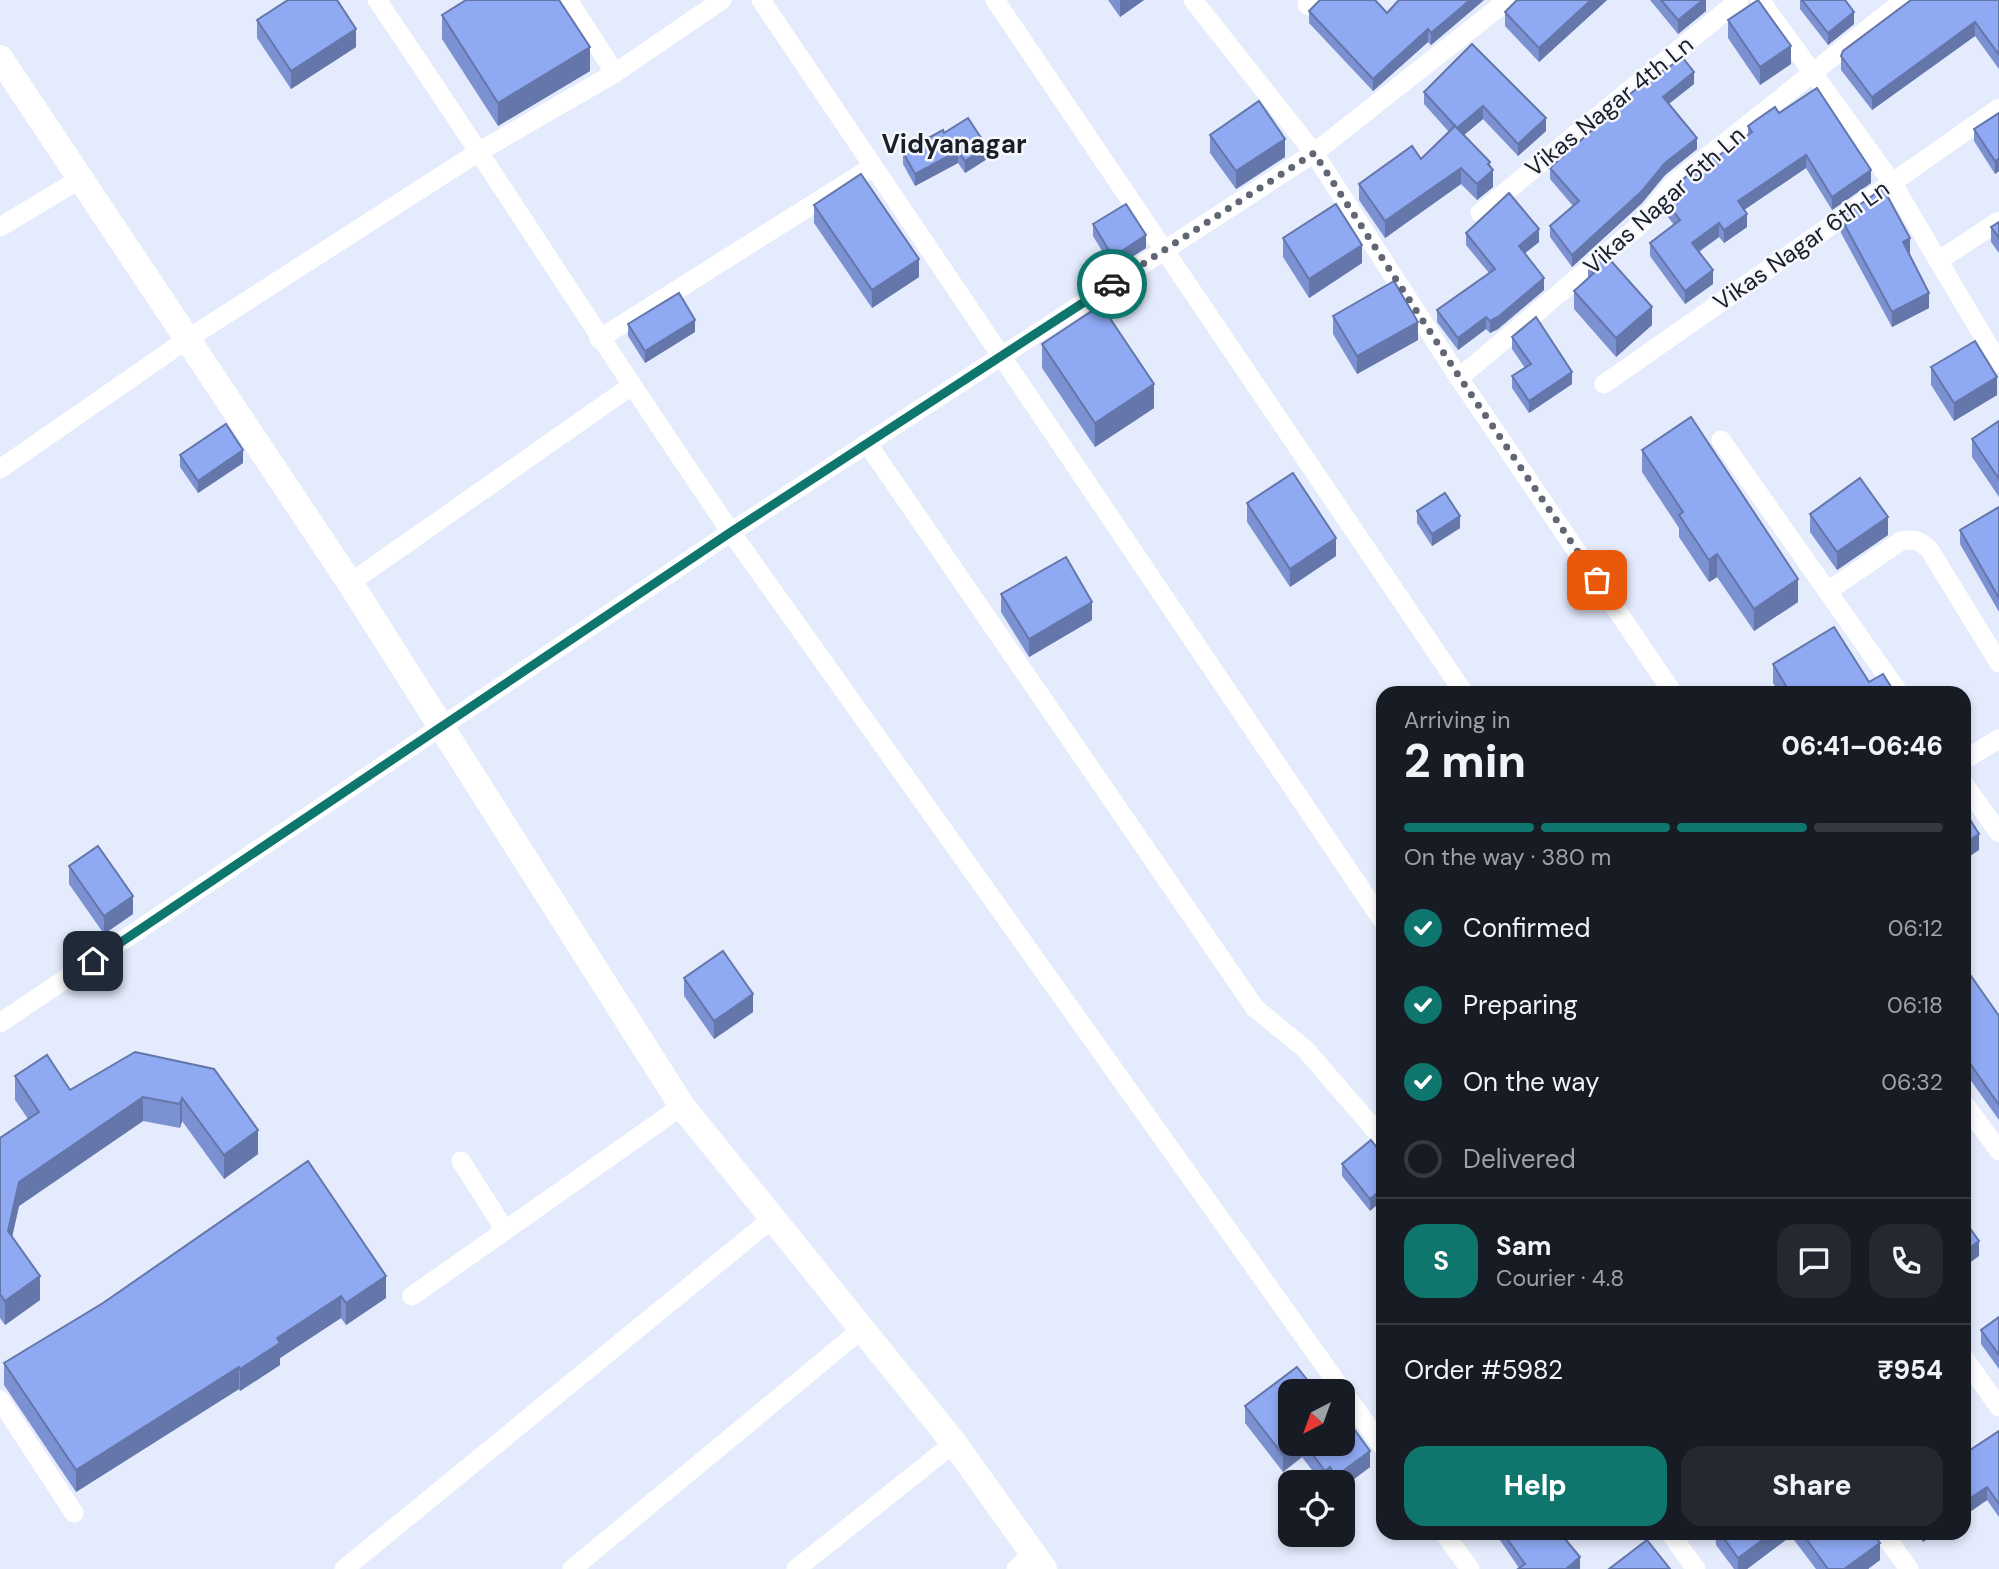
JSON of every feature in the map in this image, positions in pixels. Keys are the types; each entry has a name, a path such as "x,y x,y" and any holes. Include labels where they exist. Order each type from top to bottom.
{"street":[{"path":"377,0 480,151 599,339 731,532 1376,1438"},
{"path":"568,0 615,73"},
{"path":"0,469 189,338 480,151 615,73 722,0"},
{"path":"761,0 1376,910"},
{"path":"995,0 1459,686"},
{"path":"1193,0 1314,153 1460,378 1668,686"},
{"path":"0,1023 441,730 731,532 1314,153 1508,0"},
{"name":"Vikas Nagar 4th Ln","path":"1480,213 1739,0"},
{"path":"1760,0 1891,181 1999,363"},
{"name":"Vikas Nagar 5th Ln","path":"1460,378 1640,225 1674,184 1904,0"},
{"path":"0,58 350,583 682,1106 954,1443 1031,1564"},
{"name":"Vikas Nagar 6th Ln","path":"1604,384 1999,108"},
{"path":"599,339 872,167"},
{"path":"0,227 80,179"},
{"path":"1938,261 1999,221"},
{"path":"350,583 631,386"},
{"path":"1721,440 1894,686"},
{"path":"867,443 1255,1008 1305,1049 1376,1127"},
{"path":"1828,592 1901,541 1912,539 1921,542 1929,549 1999,663"},
{"path":"1971,756 1999,739"},
{"path":"1971,794 1999,832"},
{"path":"412,1296 682,1106"},
{"path":"1971,1113 1999,1151"},
{"path":"461,1161 505,1230"},
{"path":"344,1569 773,1218"},
{"path":"572,1569 862,1329"},
{"path":"1971,1368 1999,1407"},
{"path":"0,1400 74,1513"},
{"path":"796,1569 954,1443"},
{"path":"1449,1540 1470,1569"},
{"path":"1675,1540 1696,1569"},
{"path":"1888,1540 1909,1569"}],"building":[{"path":"288,0 337,0 356,29 291,71 257,20"},
{"path":"466,0 559,0 590,47 498,103 442,15"},
{"path":"1320,0 1375,0 1387,13 1399,0 1470,0 1431,33 1428,29 1373,79 1309,11"},
{"path":"1517,0 1591,0 1539,48 1505,12"},
{"path":"1661,0 1703,0 1678,20"},
{"path":"1758,0 1791,46 1760,67 1728,20"},
{"path":"1802,0 1845,0 1854,12 1828,33"},
{"path":"1911,0 1999,0 1999,55 1975,22 1872,97 1841,56 1843,51"},
{"path":"1472,44 1546,118 1518,144 1483,106 1457,128 1424,92"},
{"path":"1683,58 1694,72 1663,97 1697,138 1665,163 1642,191 1572,255 1550,226 1579,201 1550,168 1600,123 1598,120 1646,81"},
{"path":"1817,88 1871,170 1832,197 1806,155 1738,201 1747,214 1724,230 1719,223 1692,243 1713,270 1685,291 1650,243 1680,220 1665,200 1682,180 1712,155 1715,158 1752,132 1748,126 1775,107 1779,113"},
{"path":"1259,101 1285,139 1236,171 1210,135"},
{"path":"1999,113 1999,159 1995,161 1974,129"},
{"path":"968,118 987,147 965,161 958,151 915,174 903,152 943,130 944,133"},
{"path":"1455,126 1490,162 1488,164 1493,170 1477,184 1461,168 1385,221 1359,184 1412,146 1421,159"},
{"path":"861,174 919,259 872,290 814,205"},
{"path":"1883,188 1910,238 1903,242 1929,293 1892,312 1841,218"},
{"path":"1509,193 1539,229 1519,246 1544,278 1498,317 1490,321 1486,317 1458,338 1437,310 1495,269 1466,233"},
{"path":"1126,204 1146,235 1113,257 1093,224"},
{"path":"1336,204 1362,245 1309,279 1283,238"},
{"path":"1999,222 1999,238 1991,227"},
{"path":"1604,253 1652,307 1616,338 1574,291 1594,273 1588,267"},
{"path":"1394,281 1418,322 1357,356 1333,316"},
{"path":"679,293 695,320 645,351 628,324"},
{"path":"1101,305 1154,384 1095,423 1042,344"},
{"path":"1536,317 1572,372 1529,401 1512,376 1531,364 1512,337"},
{"path":"1975,341 1997,377 1954,403 1931,367"},
{"path":"1691,417 1798,579 1754,609 1717,554 1709,560 1679,515 1683,512 1642,450"},
{"path":"1999,421 1999,479 1972,439"},
{"path":"226,424 243,450 198,481 180,455"},
{"path":"1293,473 1336,538 1290,569 1247,503"},
{"path":"1860,478 1888,517 1837,552 1810,514"},
{"path":"1445,493 1460,516 1432,534 1417,511"},
{"path":"1999,507 1999,598 1960,530"},
{"path":"1066,557 1092,602 1029,639 1001,594"},
{"path":"1834,627 1869,682 1883,674 1891,686 1786,686 1773,664"},
{"path":"1971,821 1979,834 1971,839"},
{"path":"98,846 133,896 104,916 69,866"},
{"path":"723,951 753,994 714,1021 684,978"},
{"path":"1971,976 1999,1016 1999,1105 1971,1065"},
{"path":"135,1052 214,1069 258,1130 224,1155 182,1098 180,1104 143,1097 19,1182 8,1231 40,1276 5,1301 0,1294 0,1138 39,1112 15,1076 47,1055 70,1090"},
{"path":"1371,1140 1376,1146 1376,1194 1370,1199 1342,1164"},
{"path":"308,1161 386,1276 346,1303 341,1296 277,1338 280,1343 76,1470 4,1363 103,1303"},
{"path":"1971,1230 1979,1241 1971,1247"},
{"path":"1999,1317 1999,1355 1981,1330"},
{"path":"1297,1367 1306,1379 1281,1379"},
{"path":"1278,1381 1278,1449 1245,1406"},
{"path":"1355,1430 1370,1451 1344,1470 1332,1470 1330,1467 1324,1470 1314,1456 1355,1456"},
{"path":"1999,1431 1999,1504 1987,1487 1971,1497 1971,1449"},
{"path":"1508,1540 1566,1540 1580,1557 1566,1569 1518,1569 1525,1564"},
{"path":"1647,1540 1670,1569 1609,1569"},
{"path":"1725,1540 1762,1540 1738,1558"},
{"path":"1807,1540 1878,1540 1880,1543 1844,1569 1828,1569"}],"way so far":[{"path":"1112,284 1314,153 1460,378 1597,580"}],"district":[{"name":"Vidyanagar","path":"954,144"}],"route":[{"path":"93,961 441,730 731,532 1112,284"}]}
